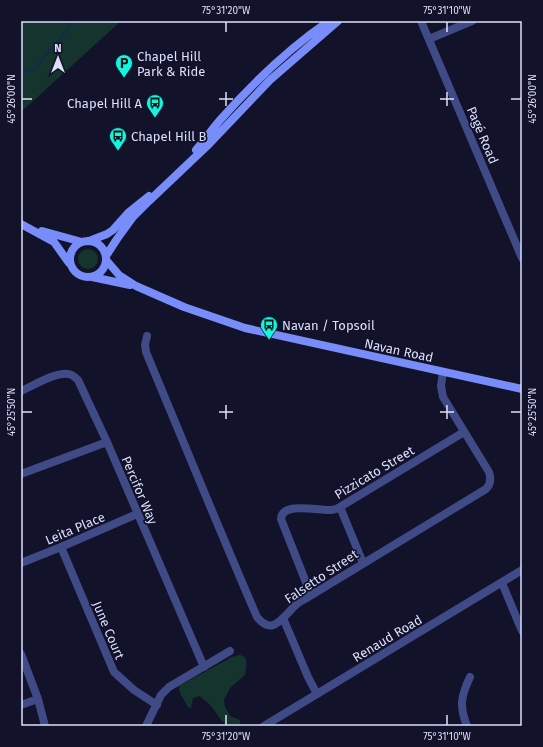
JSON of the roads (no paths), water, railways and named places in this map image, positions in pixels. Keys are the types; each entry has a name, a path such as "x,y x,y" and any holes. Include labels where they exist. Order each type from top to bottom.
{"main road":[{"path":"181,170 220,120 252,86 298,44 329,21"},
{"path":"106,259 117,239 133,217 161,188 209,144 270,80 338,21"},
{"path":"71,267 71,252 74,248 86,241 107,234 146,197 161,188"},
{"path":"25,226 100,245 104,250 106,259 105,266 100,273 92,277 87,278 78,275 54,242 25,226"},
{"name":"Navan Road","path":"106,259 119,275 136,286 184,307 245,328 522,389"},
{"name":"Navan Road","path":"92,277 136,286"}],"street":[{"name":"Pagé Road","path":"421,21 522,258"},
{"path":"429,39 472,21"},
{"name":"Falsetto Street","path":"147,336 145,345 146,352 200,478 210,507 257,617 264,624 269,626 274,625 295,606 311,595 488,487 491,480 489,474 442,393 440,386 443,372"},
{"name":"Percifor Way","path":"21,391 56,376 69,374 73,375 82,386 204,667"},
{"name":"Pizzicato Street","path":"311,595 285,531 281,515 290,509 296,508 331,510 340,507 464,432"},
{"path":"21,474 106,442"},
{"path":"340,507 363,563"},
{"name":"Leita Place","path":"21,563 137,514"},
{"name":"June Court","path":"61,547 114,672 134,690 157,705"},
{"name":"Renaud Road","path":"264,726 522,570"},
{"path":"502,583 519,614 522,632"},
{"path":"283,618 305,671 317,694"},
{"path":"146,726 161,695 169,687 230,652"},
{"path":"21,654 38,699 45,726"},
{"path":"465,725 461,699 470,677"},
{"path":"21,705 38,699"}],"waterway":[{"path":"21,72 34,69 70,27 71,21"}],"place":[{"name":"Chapel Hill Park & Ride","path":"124,78"},
{"name":"Chapel Hill A","path":"155,118"},
{"name":"Chapel Hill B","path":"118,151"},
{"name":"Navan / Topsoil","path":"269,340"}]}
